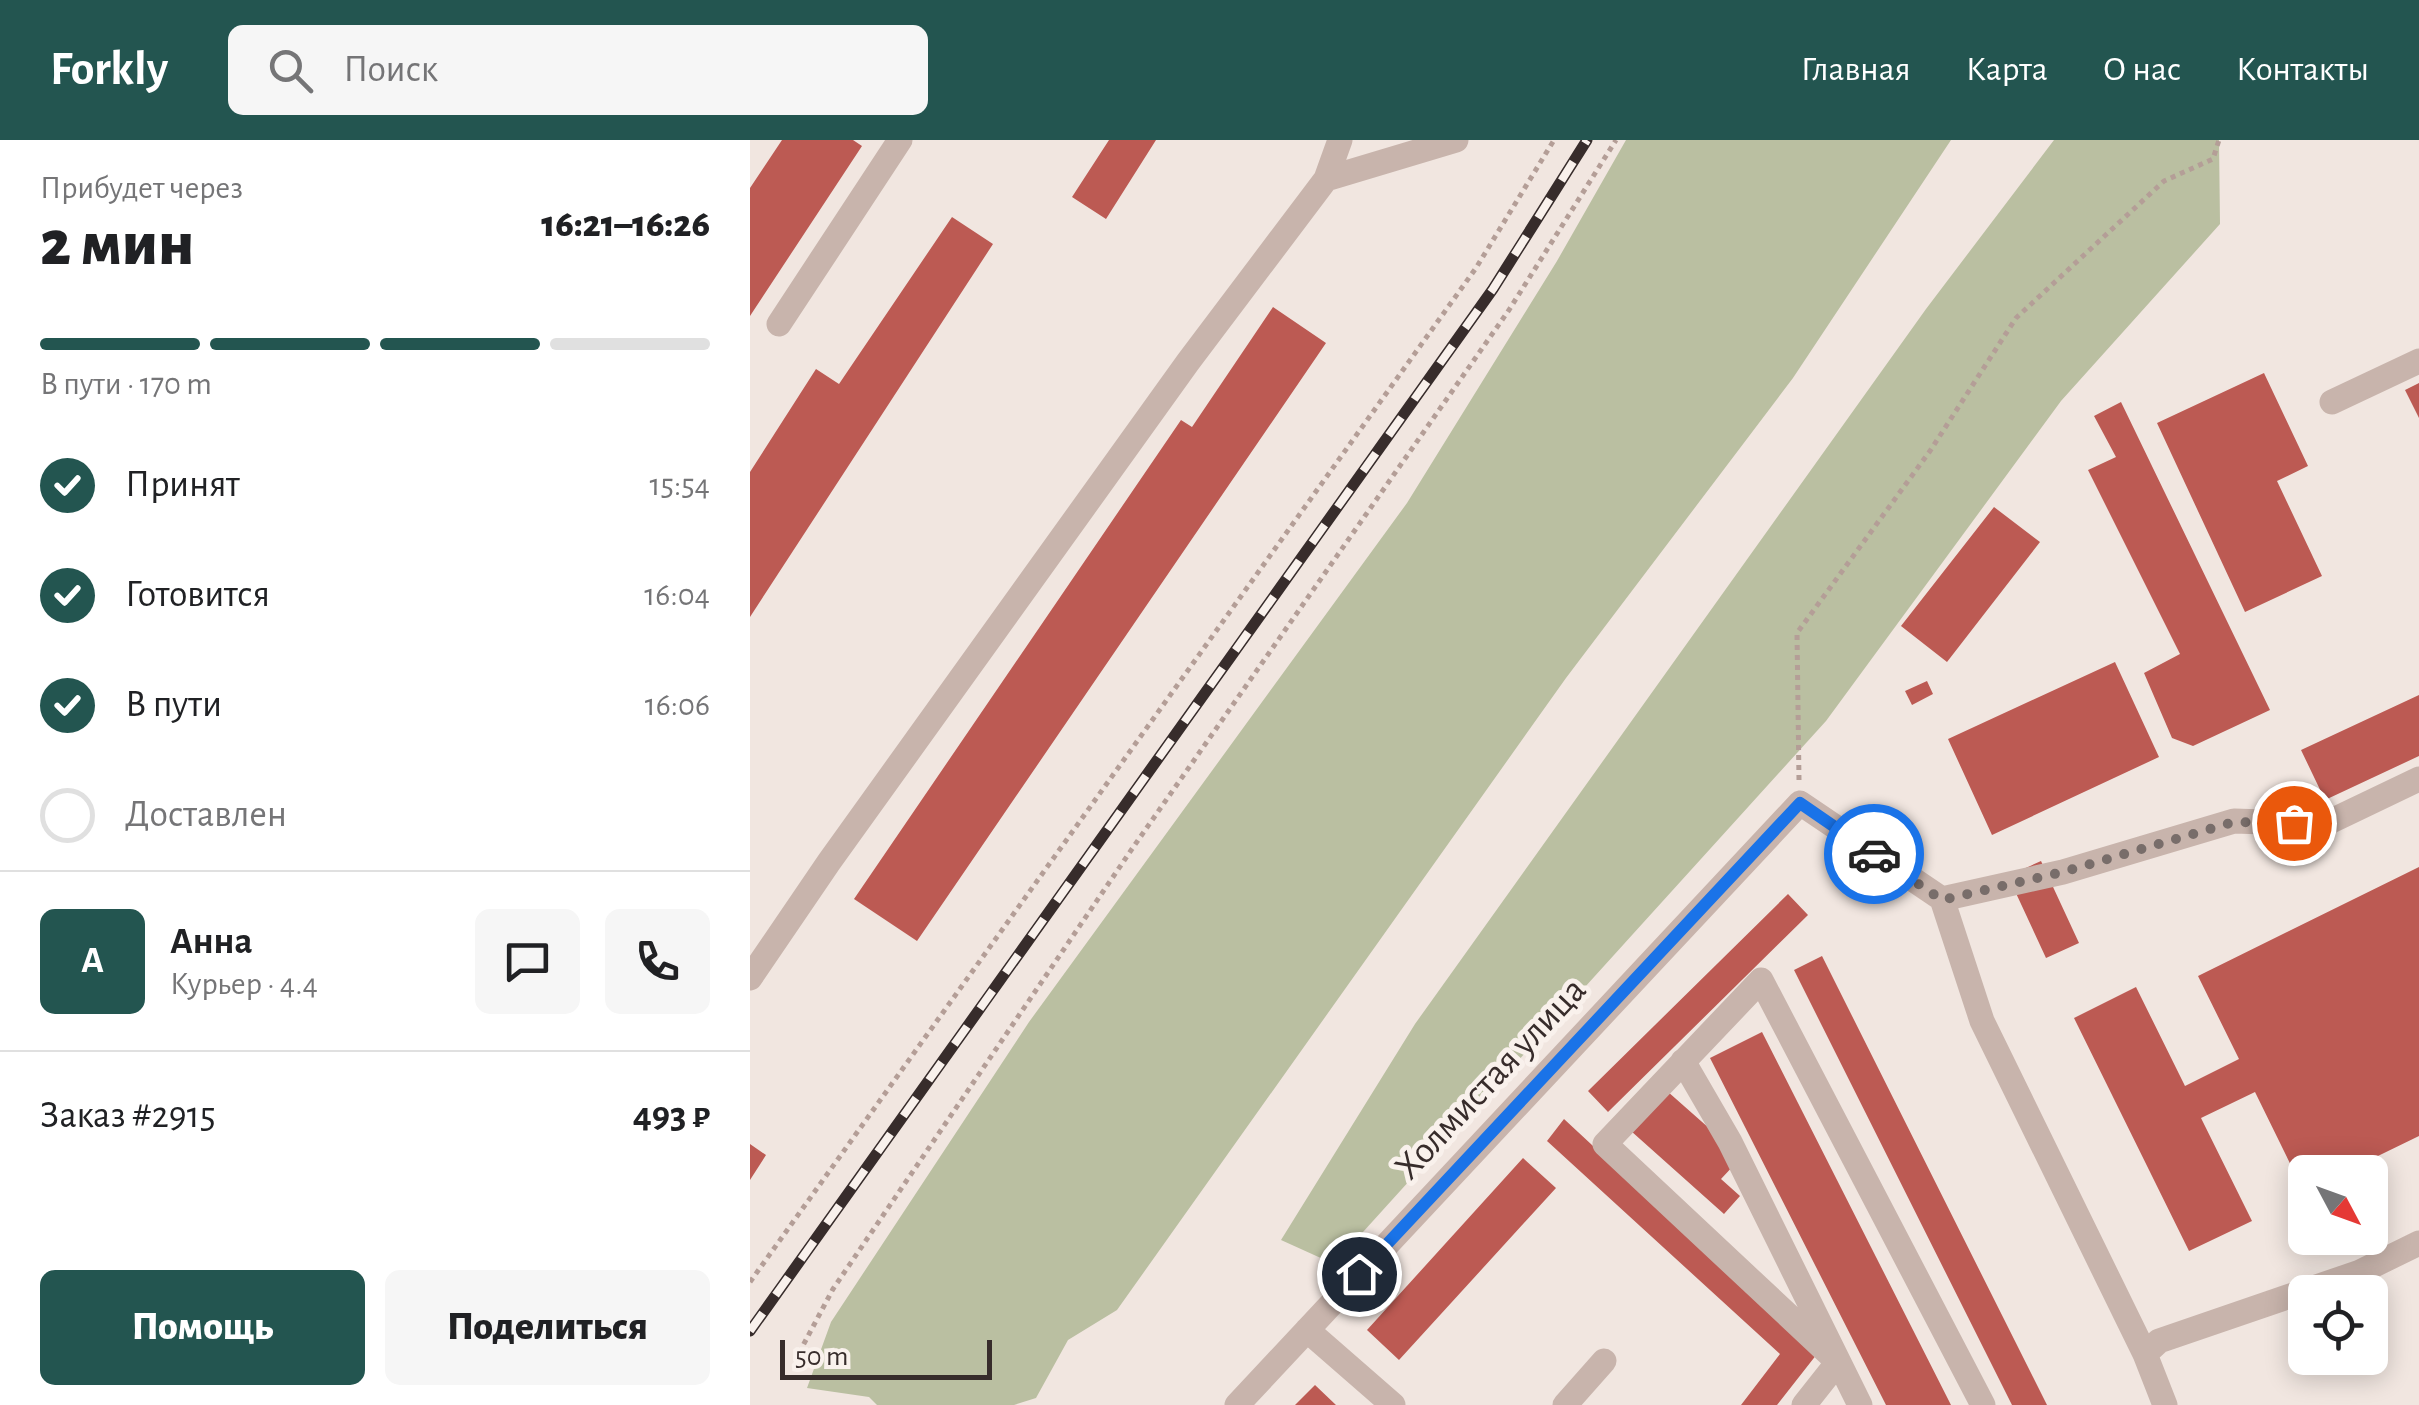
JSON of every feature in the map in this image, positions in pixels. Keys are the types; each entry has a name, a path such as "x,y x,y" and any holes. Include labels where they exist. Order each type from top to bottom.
{"lane":[{"path":"780,324 900,140"},
{"path":"750,978 1188,362 1326,179 1340,140"},
{"path":"1326,179 1456,140"},
{"path":"2332,402 2419,362"},
{"path":"1942,900 2063,872 2234,822 2325,824 2419,779"},
{"path":"1800,803 1942,900 1982,1022 2145,1354 2165,1405"},
{"name":"Холмистая улица","path":"1237,1405 1800,803"},
{"path":"1838,1362 1605,1144 1761,980 1982,1405"},
{"path":"1683,1060 1730,1142 1860,1405"},
{"path":"2145,1354 2160,1341 2360,1272 2419,1243"},
{"path":"1307,1330 1392,1405"},
{"path":"1565,1405 1604,1362"},
{"path":"1804,1405 1838,1362"}],"path":[{"path":"750,1282 1464,284 1554,140"},
{"path":"799,1353 832,1289 1134,846 1508,310 1616,140"},
{"path":"1800,803 1796,633 1930,452 2016,318 2164,181 2213,159 2219,140"}],"green space":[{"path":"1626,140 1951,140 1793,378 1566,678 1117,1310 1068,1340 1036,1398 1014,1405 877,1405 869,1397 807,1388 831,1322 1029,1022 1407,503 1557,261"},
{"path":"2054,140 2219,140 2220,224 2061,401 1826,721 1334,1264 1281,1240 1415,1024 1926,309"}],"building":[{"path":"782,140 853,140 862,146 750,316 750,188"},
{"path":"1109,140 1156,140 1106,219 1072,197"},
{"path":"952,217 993,244 750,617 750,472 816,369 839,384"},
{"path":"1273,307 1326,343 917,941 854,899 1181,420 1192,427"},
{"path":"2264,373 2308,466 2277,481 2322,576 2245,612 2157,423"},
{"path":"2419,383 2419,418 2405,390"},
{"path":"2121,402 2270,710 2193,746 2172,738 2144,673 2180,654 2088,470 2116,457 2094,416"},
{"path":"1994,507 2040,542 1947,662 1901,626"},
{"path":"2115,662 2159,757 1992,835 1948,739"},
{"path":"1927,681 1933,694 1912,705 1905,691"},
{"path":"2419,695 2419,756 2325,800 2301,750"},
{"path":"2041,861 2079,943 2046,958 2008,876"},
{"path":"2419,867 2419,1136 2380,1155 2288,1155 2288,1159 2255,1092 2201,1118 2252,1221 2189,1251 2074,1018 2136,987 2185,1086 2239,1059 2198,976"},
{"path":"1788,894 1808,915 1608,1112 1588,1091"},
{"path":"1822,956 2047,1405 2012,1405 1794,970"},
{"path":"1762,1032 1951,1405 1886,1405 1710,1058"},
{"path":"1667,1091 1727,1144 1735,1164 1721,1179 1740,1196 1724,1214 1631,1131"},
{"path":"1564,1119 1817,1354 1777,1405 1741,1405 1780,1354 1547,1141"},
{"path":"750,1144 766,1155 750,1180"},
{"path":"1523,1158 1556,1188 1399,1360 1367,1330"},
{"path":"1315,1385 1336,1405 1295,1405"}],"railway":[{"path":"750,1331 1493,289 1587,140"}],"way so far":[{"path":"1874,854 1942,900 2063,872 2234,822 2294,823"}],"route":[{"path":"1359,1274 1800,803 1874,854"}]}
